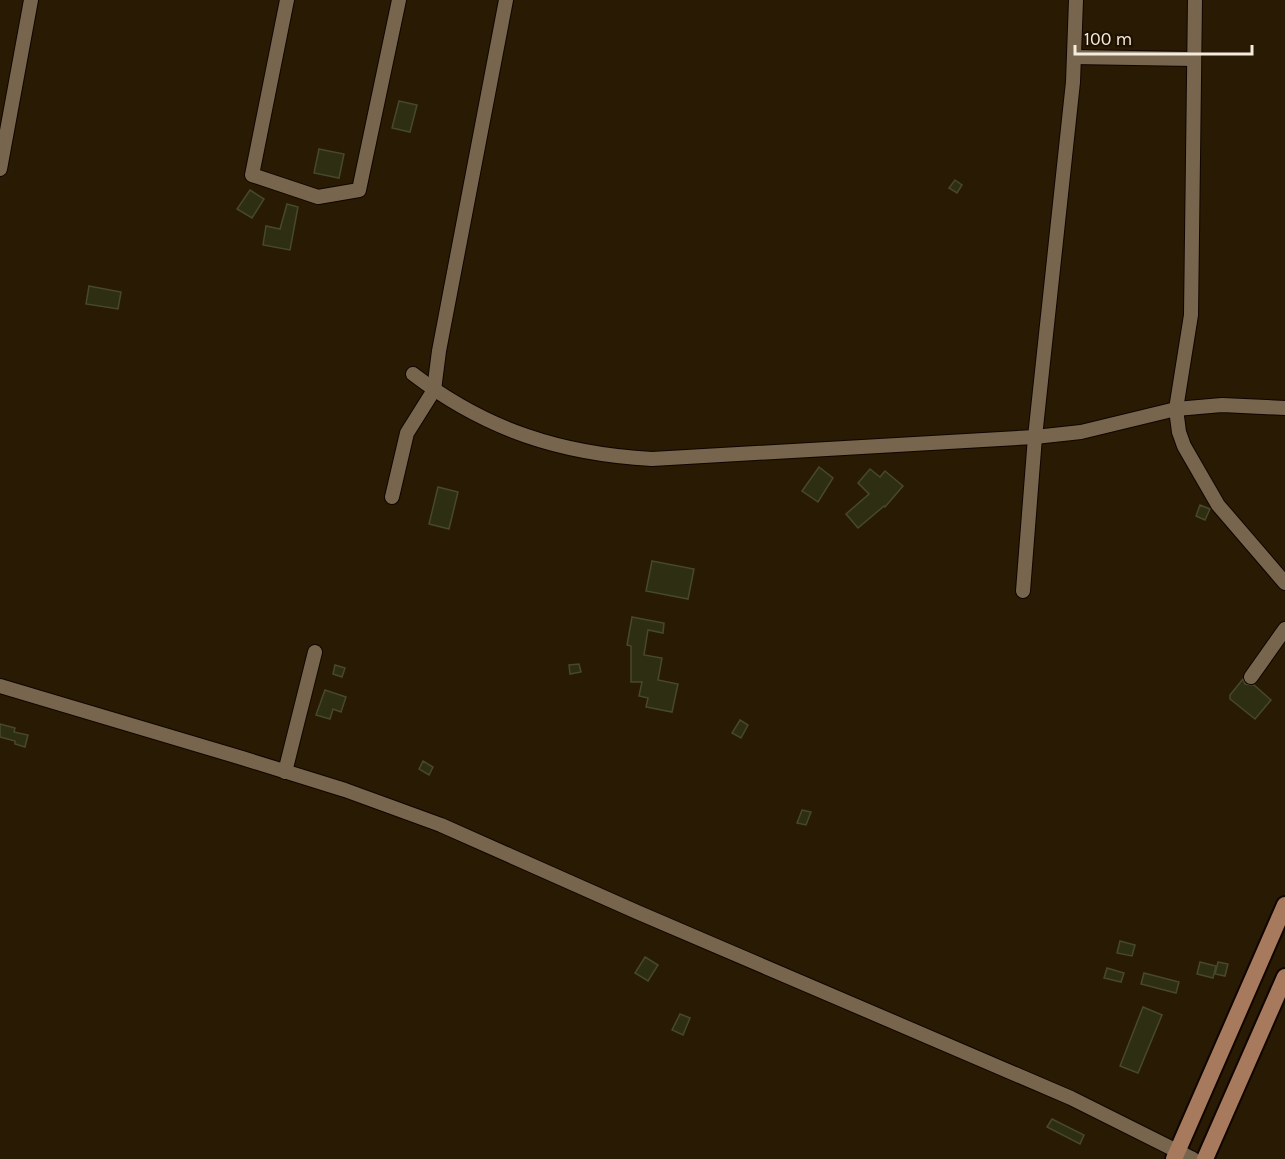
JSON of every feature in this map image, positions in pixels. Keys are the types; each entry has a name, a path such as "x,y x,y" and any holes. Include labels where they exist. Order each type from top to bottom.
{"main road":[{"path":"1182,1156 1285,905"},
{"path":"1205,1159 1285,977"}],"street":[{"path":"0,169 32,0"},
{"path":"287,0 252,176 318,197 359,190 399,0"},
{"path":"392,497 407,434 434,390 439,351 506,0"},
{"path":"1023,591 1035,437 1072,94 1076,0"},
{"path":"1195,0 1191,315 1176,409 1179,432 1184,446 1218,505 1285,583"},
{"path":"1074,57 1194,59"},
{"path":"413,374 454,403 527,438 580,451 616,457 652,459 1035,437 1081,432 1176,409 1222,405 1285,408"},
{"path":"1251,677 1285,629"},
{"path":"285,771 315,652"},
{"path":"0,686 285,771 441,825 637,912 1071,1098 1182,1156"}],"building":[{"path":"399,101 417,105 410,132 392,128"},
{"path":"319,149 344,154 339,178 314,173"},
{"path":"955,180 962,185 957,193 949,188"},
{"path":"250,190 264,199 252,218 237,209"},
{"path":"287,204 298,207 290,250 263,245 266,226 280,229"},
{"path":"89,286 121,292 118,309 86,304"},
{"path":"819,467 833,478 818,502 802,491"},
{"path":"870,469 880,477 885,471 903,486 885,507 858,528 846,514 869,494 858,483"},
{"path":"438,487 458,492 449,529 429,524"},
{"path":"1200,505 1210,509 1205,520 1196,516"},
{"path":"652,561 694,569 688,599 646,591"},
{"path":"632,617 664,623 663,633 648,630 644,655 662,658 658,680 678,684 672,712 646,707 648,698 639,696 642,682 631,682 631,646 627,645"},
{"path":"579,664 581,672 570,674 569,665"},
{"path":"335,665 345,668 342,677 333,674"},
{"path":"1243,679 1245,684 1254,685 1271,700 1255,719 1230,699 1230,695"},
{"path":"325,690 346,697 341,712 333,709 330,719 316,715"},
{"path":"740,720 748,725 741,738 732,733"},
{"path":"0,724 15,728 14,732 28,735 25,747 15,744 15,741 0,737"},
{"path":"423,761 433,767 429,775 419,769"},
{"path":"802,810 811,812 806,825 797,823"},
{"path":"1120,941 1135,945 1132,956 1117,953"},
{"path":"645,957 658,965 648,981 635,973"},
{"path":"1200,962 1216,966 1213,978 1197,974"},
{"path":"1218,962 1228,964 1225,976 1215,974"},
{"path":"1107,968 1124,973 1121,982 1104,978"},
{"path":"1144,973 1179,982 1176,993 1141,984"},
{"path":"1143,1007 1162,1015 1138,1073 1120,1066"},
{"path":"680,1014 690,1018 683,1035 672,1030"},
{"path":"1052,1119 1084,1135 1080,1144 1047,1127"}]}
